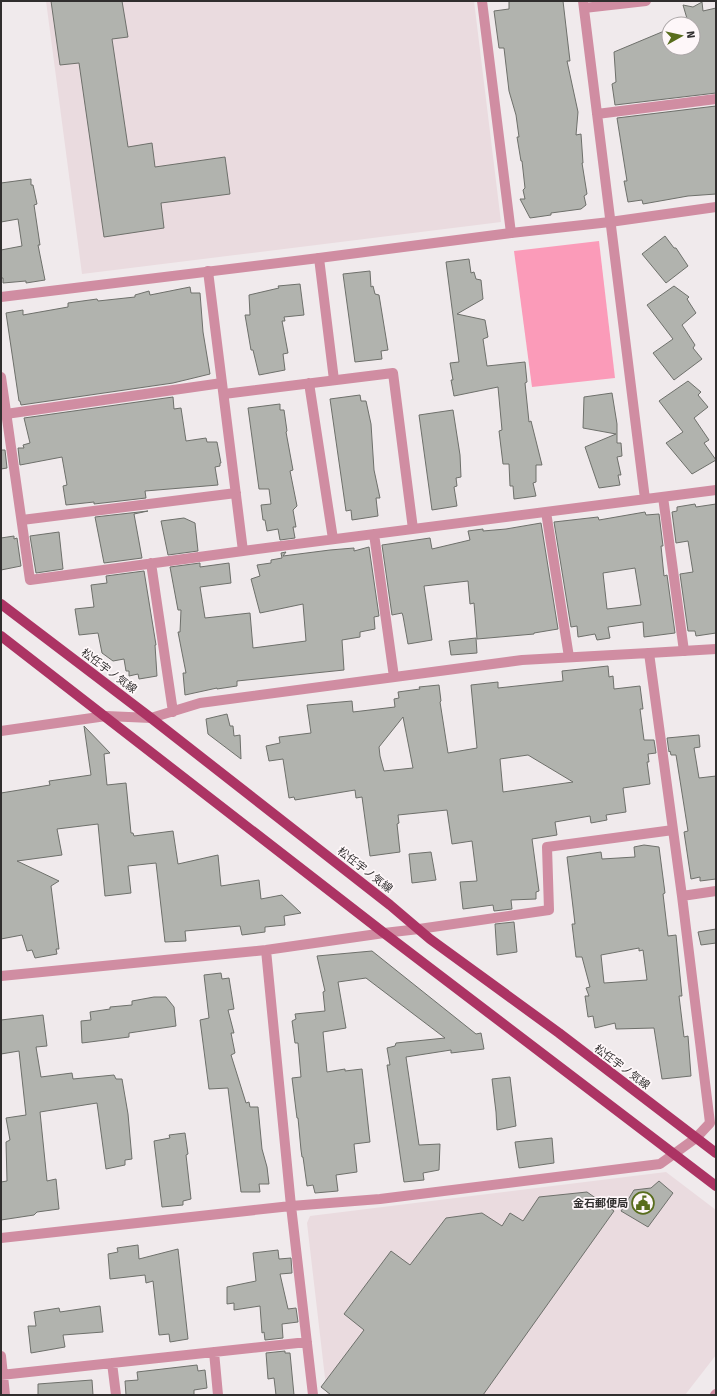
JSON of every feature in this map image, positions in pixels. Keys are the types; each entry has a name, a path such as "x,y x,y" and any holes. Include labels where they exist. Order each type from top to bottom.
{"main road":[{"name":"松任宇ノ気線","path":"1,604 151,718 384,900 430,939 558,1033 716,1153"},
{"path":"1,636 384,933 716,1186"}],"street":[{"path":"482,1 510,233"},
{"path":"645,499 584,5 646,1"},
{"path":"597,114 716,99"},
{"path":"1,297 510,233 610,222 716,207"},
{"path":"319,258 334,380"},
{"path":"208,271 243,551"},
{"path":"224,394 393,373 413,529"},
{"path":"1,377 30,580 333,539 716,490"},
{"path":"6,414 222,383"},
{"path":"309,383 333,539"},
{"path":"22,520 236,493"},
{"path":"664,497 684,651"},
{"path":"546,512 569,657"},
{"path":"374,534 394,677"},
{"path":"151,563 173,712"},
{"path":"1,731 106,716 151,718 200,703 522,660 716,649"},
{"path":"1,1238 291,1206 380,1199 660,1164 696,1138 710,1123 682,896 649,653"},
{"path":"1,976 266,950 549,910 547,847 673,830"},
{"path":"682,896 716,891"},
{"path":"266,950 291,1206 313,1395"},
{"path":"2,1375 307,1342"},
{"path":"214,1352 218,1395"},
{"path":"1,1356 5,1395"},
{"path":"112,1363 116,1395"}],"shaded area":[{"path":"46,1 474,1 501,222 82,274"},
{"path":"599,241 615,378 532,387 514,251"},
{"path":"666,1172 716,1210 716,1355 685,1395 327,1395 307,1223 310,1216"}],"building":[{"path":"51,1 122,1 128,37 112,39 128,147 152,143 155,167 225,157 230,194 161,203 164,228 104,237 79,63 60,65"},
{"path":"509,1 563,1 570,61 567,61 578,112 576,135 581,134 582,163 587,194 584,196 586,205 581,209 551,213 551,215 530,218 520,199 525,199 523,190 525,188 522,161 517,137 519,137 516,115 509,91 504,48 499,48 494,11 509,9"},
{"path":"702,2 703,11 716,8 716,93 615,105 612,84 616,82 614,52 661,32 661,56 701,56 701,16 686,16 683,5 693,7"},
{"path":"716,106 716,194 688,196 643,204 642,200 628,202 624,181 627,181 617,118"},
{"path":"31,179 31,185 33,185 37,204 34,205 40,245 38,245 45,280 26,283 26,281 3,283 3,278 1,278 1,250 22,246 18,219 1,222 1,183"},
{"path":"665,236 674,248 676,248 688,266 666,283 642,254"},
{"path":"469,259 471,273 474,272 476,279 481,280 483,299 457,314 485,320 488,337 483,339 487,366 525,362 527,382 525,383 529,422 531,421 542,465 536,465 536,482 533,483 536,496 514,499 513,486 510,486 509,464 503,464 499,431 502,430 498,387 454,396 450,363 459,362 446,262"},
{"path":"370,271 371,287 373,286 375,294 379,295 388,350 381,351 382,359 355,362 343,274"},
{"path":"300,284 304,315 284,317 285,321 282,321 288,353 283,354 285,370 259,375 253,350 251,350 245,315 250,315 249,295 279,288 278,286"},
{"path":"674,286 689,297 687,299 696,313 682,325 695,345 693,348 702,359 674,380 653,353 673,339 647,305"},
{"path":"190,287 191,293 200,293 203,332 210,374 173,383 21,405 19,401 6,313 23,310 23,315 68,307 68,303 97,299 98,301 135,297 135,295 149,291 150,295"},
{"path":"688,381 701,392 698,395 708,407 694,418 709,440 704,443 716,460 692,474 666,443 683,432 659,401"},
{"path":"612,393 617,424 617,443 621,443 622,456 617,457 621,475 618,475 620,485 599,488 585,447 616,434 583,428 584,397"},
{"path":"360,395 361,401 366,401 371,424 374,470 380,498 376,498 378,516 352,520 351,510 346,511 330,399"},
{"path":"173,397 174,409 181,408 186,441 206,438 207,442 217,442 221,463 220,466 215,467 218,485 145,491 146,498 94,504 94,502 66,505 63,486 67,485 62,457 20,465 18,448 24,448 23,445 30,443 24,418"},
{"path":"280,404 280,410 284,410 286,432 293,470 290,471 297,506 293,510 296,527 293,527 295,538 280,540 278,529 267,531 265,520 263,520 261,505 271,504 269,489 259,489 248,408"},
{"path":"453,410 460,455 461,477 456,478 457,486 454,487 457,506 432,510 419,415"},
{"path":"1,450 5,450 7,468 1,469"},
{"path":"695,504 696,507 716,504 716,633 696,636 695,631 688,631 680,574 693,572 688,541 676,543 672,512 677,511 677,507"},
{"path":"148,511 134,514 142,558 104,563 95,517"},
{"path":"645,512 646,515 659,514 663,546 661,546 664,576 667,575 675,633 644,637 643,622 608,627 610,638 597,640 595,634 578,637 577,626 571,627 554,522 598,517 599,520","holes":["635,568 641,605 607,609 603,573"]},
{"path":"184,518 195,523 198,551 168,555 161,521"},
{"path":"541,523 558,629 534,634 477,639 474,603 470,604 468,581 424,586 432,640 408,644 402,613 392,615 382,545 430,538 432,549 470,540 468,531 483,529 483,531 506,529"},
{"path":"59,532 63,569 36,573 30,536"},
{"path":"14,536 14,539 17,538 21,566 1,570 1,538"},
{"path":"369,547 379,616 374,617 375,629 360,632 360,637 342,640 344,670 237,681 237,686 217,688 185,695 183,673 186,673 178,632 180,632 181,610 178,610 170,567 200,563 200,567 229,563 231,583 200,587 205,618 250,613 253,648 306,641 303,604 260,613 251,579 260,576 257,565 271,563 271,560 282,558 281,553 286,552 283,556 354,548 354,551"},
{"path":"144,571 156,645 157,676 139,679 138,674 129,676 129,671 126,671 124,659 113,661 102,653 98,633 79,635 75,609 94,607 91,585 107,583 106,576"},
{"path":"476,638 477,653 451,655 449,641"},
{"path":"608,666 609,677 613,676 614,689 640,686 643,709 640,709 644,740 654,740 656,753 648,754 649,762 647,762 650,784 623,788 626,812 606,815 607,820 591,823 590,816 555,822 557,835 532,839 539,891 536,892 536,899 511,900 512,909 494,911 493,905 463,909 460,882 477,881 472,841 452,844 447,810 398,815 399,823 397,824 400,852 370,856 362,797 356,798 355,790 295,800 294,797 289,798 283,759 269,761 266,746 280,743 279,737 311,733 307,705 352,701 353,712 395,707 394,699 399,698 398,692 420,689 419,687 439,685 440,702 448,753 477,748 471,685 498,682 498,688 563,681 562,671","holes":["403,717 413,768 384,771 379,747","528,755 573,782 503,792 500,759"]},
{"path":"227,714 230,726 233,726 234,736 240,735 241,759 208,734 206,719"},
{"path":"84,726 110,753 104,754 107,785 126,783 131,833 133,833 134,836 173,831 178,864 218,855 221,886 259,880 261,899 282,895 301,913 284,916 285,925 265,927 265,932 242,935 240,926 185,931 186,941 165,942 156,863 128,866 131,893 105,896 98,824 57,829 62,855 17,861 59,881 51,886 59,949 56,949 57,954 35,958 32,950 27,951 22,935 1,939 1,793 50,785 49,781 91,775"},
{"path":"699,735 700,747 694,748 699,778 716,776 716,879 700,881 700,877 691,879 684,832 688,831 676,755 671,755 670,751 669,752 667,738"},
{"path":"644,845 659,847 665,893 663,894 668,936 676,935 682,996 679,996 684,1037 688,1036 691,1076 662,1079 654,1028 616,1029 615,1023 595,1028 593,1016 588,1017 585,996 589,996 586,988 590,987 582,957 576,957 572,924 575,924 567,857 601,852 602,859 635,857 634,847","holes":["639,948 639,951 643,950 647,980 604,983 601,955"]},
{"path":"431,852 436,880 412,883 409,854"},
{"path":"514,922 517,952 497,955 495,924"},
{"path":"716,929 716,943 701,945 698,932"},
{"path":"372,951 476,1034 481,1033 484,1049 451,1053 451,1050 406,1057 419,1145 440,1144 439,1170 423,1173 424,1180 404,1182 387,1065 390,1065 387,1048 395,1046 396,1043 445,1038 366,978 338,982 346,1028 323,1032 327,1072 345,1069 345,1071 362,1069 370,1142 354,1144 357,1172 336,1175 338,1191 315,1193 313,1185 307,1186 301,1150 292,1078 301,1077 298,1043 295,1043 292,1021 296,1019 295,1014 325,1011 323,992 325,991 317,956"},
{"path":"221,973 222,979 229,978 234,1009 228,1010 234,1033 231,1033 235,1053 231,1055 246,1103 249,1102 250,1107 258,1107 262,1149 267,1167 269,1184 259,1184 260,1192 241,1192 228,1088 209,1089 200,1020 209,1018 204,975"},
{"path":"154,997 166,997 174,1007 176,1026 129,1033 129,1037 82,1043 81,1021 91,1020 90,1012 110,1009 110,1007 132,1005 132,1001"},
{"path":"43,1015 47,1046 36,1047 41,1077 72,1073 73,1079 114,1075 116,1079 122,1079 128,1114 132,1159 125,1160 125,1165 106,1169 97,1103 40,1112 47,1181 56,1179 59,1209 37,1212 34,1215 1,1220 1,1182 7,1181 6,1142 10,1140 6,1118 26,1115 19,1051 1,1054 1,1020"},
{"path":"510,1077 516,1126 497,1130 492,1079"},
{"path":"185,1133 191,1199 183,1201 183,1205 162,1207 154,1141 170,1138 169,1135"},
{"path":"552,1138 554,1163 519,1168 515,1142"},
{"path":"659,1181 673,1193 648,1227 621,1211 634,1190 651,1188"},
{"path":"587,1192 614,1211 483,1395 331,1395 321,1387 364,1330 344,1314 391,1251 410,1265 446,1218 482,1213 502,1226 510,1213 523,1221 539,1197"},
{"path":"138,1245 139,1259 178,1249 188,1339 170,1342 169,1334 159,1335 153,1281 146,1283 145,1275 110,1279 108,1254 118,1252 117,1248"},
{"path":"278,1250 279,1259 291,1258 292,1273 280,1274 288,1309 296,1308 298,1322 282,1324 283,1338 265,1340 264,1332 262,1333 260,1306 234,1310 234,1303 227,1304 227,1287 256,1281 253,1253"},
{"path":"100,1306 103,1332 63,1335 65,1347 31,1353 28,1326 36,1326 34,1312 59,1308 60,1312"},
{"path":"285,1351 285,1353 290,1353 294,1395 276,1395 274,1378 268,1379 266,1353"},
{"path":"197,1365 198,1371 205,1370 207,1388 194,1390 194,1395 126,1395 125,1381 138,1380 137,1372"},
{"path":"92,1380 93,1395 38,1395 38,1384"}],"place":[{"name":"金石郵便局","path":"643,1203"}]}
